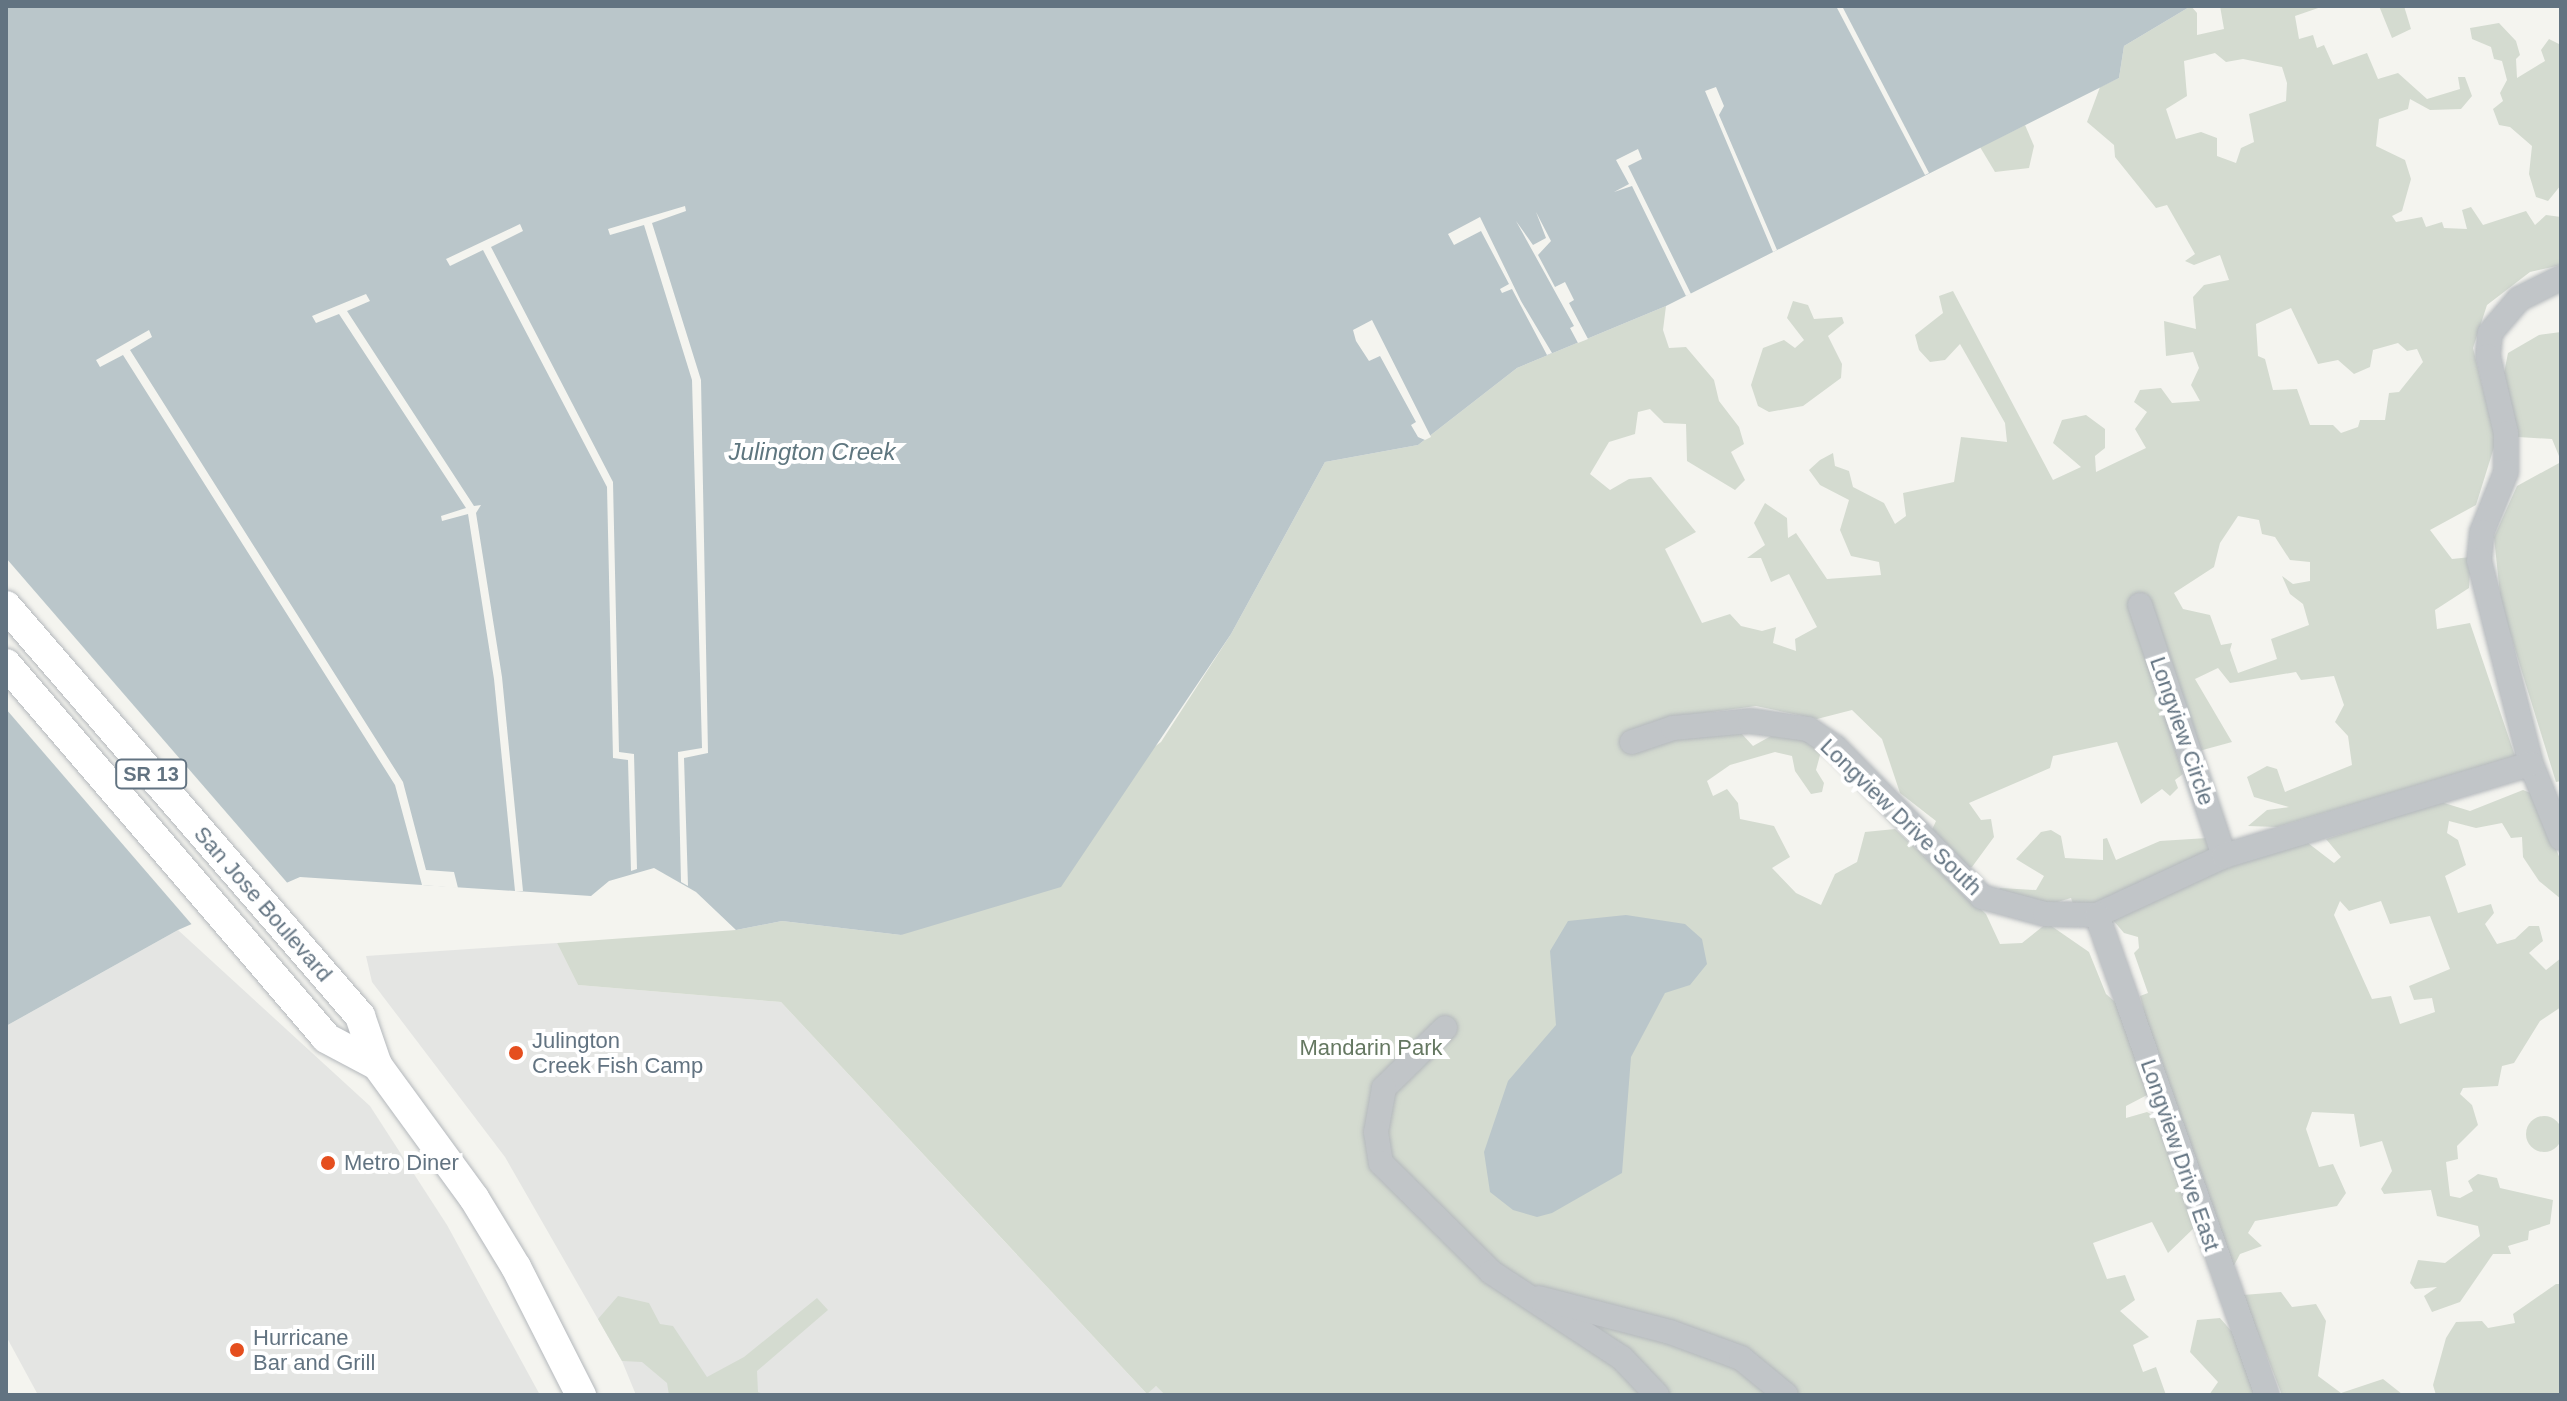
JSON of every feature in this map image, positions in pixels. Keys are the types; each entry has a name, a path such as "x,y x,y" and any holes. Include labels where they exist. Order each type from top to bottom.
{"main road":[{"name":"San Jose Boulevard","path":"6,606 360,1016 377,1065 474,1198 516,1267 581,1395"},
{"name":"San Jose Boulevard","path":"6,664 326,1038 377,1065"}],"street":[{"path":"2561,278 2519,299 2498,319 2488,356 2506,433 2506,472 2482,532 2479,560 2531,764 2554,798 2561,838"},
{"name":"Longview Circle","path":"2140,605 2224,856"},
{"name":"Longview Drive South","path":"1632,742 1673,728 1750,721 1808,729 1835,747 1982,897 2045,914 2097,915 2224,856 2531,764"},
{"name":"Longview Drive East","path":"2097,915 2267,1395"},
{"path":"1445,1028 1384,1088 1377,1156 1491,1272 1622,1358 1657,1395"},
{"path":"1526,1296 1670,1332 1741,1358 1786,1395"}],"shaded area":[{"path":"178,930 370,1106 447,1225 540,1395 38,1395 6,1336 6,1026"},
{"path":"557,943 578,985 781,1002 1146,1393 1156,1386 1165,1395 636,1395 622,1361 505,1157 372,982 366,956"}],"green space":[{"name":"Mandarin Park","path":"2191,6 2197,13 2197,35 2224,29 2220,6 2324,6 2295,16 2299,39 2313,35 2317,48 2324,45 2333,65 2367,53 2378,79 2398,73 2427,99 2460,89 2458,77 2465,77 2472,96 2461,109 2430,110 2410,99 2408,109 2379,119 2376,146 2405,160 2411,179 2402,211 2392,216 2396,222 2422,217 2426,227 2442,222 2444,228 2467,229 2462,210 2471,207 2483,225 2526,211 2535,225 2546,215 2561,217 2561,265 2530,272 2487,305 2473,348 2496,441 2476,505 2430,530 2452,559 2471,557 2469,588 2435,610 2437,629 2470,623 2515,756 2277,827 2248,826 2267,810 2289,807 2254,797 2247,777 2267,766 2277,769 2285,792 2352,765 2348,736 2335,722 2344,705 2334,676 2301,680 2296,672 2230,683 2218,668 2195,679 2232,742 2199,751 2146,594 2129,600 2183,774 2175,780 2178,788 2170,796 2162,789 2141,804 2117,742 2053,756 2050,768 1969,803 1981,820 1991,819 1994,837 1972,867 1960,869 1929,836 1936,821 1900,793 1882,739 1852,710 1817,719 1756,706 1667,718 1673,737 1741,733 1753,746 1782,730 1822,748 1816,770 1824,783 1822,792 1811,794 1795,771 1792,756 1775,752 1730,765 1707,781 1713,796 1727,789 1738,803 1740,819 1774,826 1790,857 1772,868 1796,893 1821,905 1835,874 1857,862 1865,832 1895,829 1986,914 2000,944 2022,943 2047,923 2089,952 2106,994 2121,1007 2149,1094 2126,1106 2126,1118 2147,1112 2163,1121 2195,1227 2168,1253 2152,1222 2093,1243 2107,1279 2125,1275 2135,1300 2120,1311 2149,1337 2133,1345 2143,1372 2156,1367 2166,1395 1165,1395 1156,1386 1147,1394 781,1002 578,985 557,943 736,930 782,921 901,935 1161,742 1231,634 1325,462 1418,445 1517,368 1666,306 1663,330 1669,348 1686,347 1714,380 1719,401 1739,427 1744,444 1731,452 1745,480 1735,490 1687,461 1686,424 1664,423 1650,409 1638,412 1635,434 1609,442 1590,474 1610,490 1629,479 1651,477 1696,532 1665,549 1702,623 1730,614 1741,626 1762,631 1776,627 1773,643 1796,651 1795,639 1817,627 1789,574 1771,582 1761,558 1747,558 1765,545 1754,523 1765,503 1787,518 1788,538 1796,533 1827,579 1881,575 1879,562 1851,556 1840,530 1849,500 1820,485 1809,470 1833,453 1835,466 1849,471 1853,487 1884,503 1895,524 1906,516 1903,493 1954,482 1961,437 2007,442 2005,423 1960,344 1945,360 1930,362 1919,350 1915,335 1943,313 1939,296 1953,291 2053,480 2081,467 2053,443 2062,420 2086,415 2105,429 2105,448 2095,456 2096,472 2146,448 2135,429 2147,412 2134,402 2140,390 2161,388 2172,403 2200,401 2191,385 2199,368 2193,352 2166,356 2164,321 2196,329 2193,297 2204,285 2229,280 2220,255 2194,265 2185,261 2195,254 2167,205 2156,208 2115,157 2114,145 2087,122 2100,87 2119,78 2124,46","holes":["2215,53 2226,62 2243,59 2282,67 2287,83 2286,101 2249,114 2254,142 2241,148 2236,163 2217,156 2217,138 2201,132 2176,139 2166,109 2187,96 2184,61","2291,308 2318,364 2338,360 2354,374 2370,367 2373,350 2398,343 2407,351 2417,349 2423,362 2399,392 2389,393 2385,420 2360,420 2358,427 2341,433 2333,425 2310,425 2297,389 2273,390 2265,359 2258,356 2256,324","2238,516 2259,520 2262,534 2275,537 2290,560 2310,562 2310,581 2293,584 2282,576 2290,594 2303,604 2309,625 2271,639 2277,659 2238,673 2230,650 2232,643 2221,645 2210,615 2183,609 2174,593 2214,567 2220,543"]},
{"path":"2379,6 2404,6 2411,29 2392,38"},
{"path":"2499,23 2516,41 2520,55 2516,59 2517,78 2545,61 2541,50 2549,39 2561,45 2561,185 2548,201 2536,197 2529,174 2532,146 2510,127 2499,125 2493,109 2503,101 2500,93 2507,80 2502,61 2494,59 2491,47 2472,39 2470,28"},
{"path":"2025,125 2034,146 2029,168 1995,172 1980,147"},
{"path":"1793,301 1808,305 1814,319 1842,317 1844,323 1828,336 1842,364 1841,378 1803,406 1769,412 1758,406 1751,385 1763,348 1784,340 1795,348 1804,340 1787,318"},
{"path":"2561,332 2561,461 2552,439 2518,437 2503,378 2508,353 2539,335"},
{"path":"2561,462 2561,781 2556,782 2501,604 2494,537 2517,486"},
{"path":"2523,790 2533,794 2561,861 2561,899 2539,881 2523,857 2522,837 2511,838 2502,823 2476,828 2449,821 2447,833 2458,840 2466,865 2445,876 2458,913 2491,904 2494,913 2485,924 2497,944 2515,939 2529,926 2539,926 2543,941 2529,953 2546,970 2561,958 2561,1007 2540,1021 2514,1063 2502,1066 2498,1086 2463,1088 2460,1094 2472,1105 2478,1125 2457,1146 2458,1159 2446,1162 2450,1196 2460,1198 2473,1191 2468,1181 2478,1174 2497,1178 2500,1188 2553,1200 2550,1224 2529,1231 2528,1240 2508,1246 2511,1254 2493,1254 2460,1302 2432,1312 2424,1296 2437,1287 2415,1289 2410,1283 2418,1260 2445,1263 2480,1236 2478,1226 2437,1216 2431,1190 2384,1194 2381,1189 2392,1171 2382,1141 2360,1147 2354,1114 2312,1112 2306,1129 2319,1167 2333,1164 2346,1193 2337,1206 2255,1221 2248,1233 2262,1246 2240,1254 2230,1273 2153,1047 2140,996 2148,993 2134,953 2139,948 2138,937 2124,933 2113,920 2222,867 2308,843 2334,863 2341,857 2326,839 2441,802 2470,811","holes":["2340,901 2349,911 2381,901 2390,924 2430,916 2450,969 2409,986 2414,1000 2432,998 2435,1012 2400,1024 2391,996 2372,999 2334,915"]},
{"path":"2051,830 2061,836 2065,858 2103,860 2103,839 2107,838 2116,860 2160,841 2207,838 2213,855 2098,907 2074,907 2071,898 2044,906 1996,895 2000,888 2036,890 2044,876 2016,859 2041,832"},
{"path":"2544,1116 2557,1121 2562,1134 2557,1147 2544,1152 2531,1147 2526,1134 2531,1121"},
{"path":"2556,1284 2561,1284 2561,1395 2436,1395 2433,1385 2446,1338 2456,1322 2482,1321 2488,1328 2515,1323 2513,1314"},
{"path":"2281,1292 2292,1307 2316,1304 2326,1321 2318,1376 2341,1393 2383,1379 2402,1394 2282,1395 2243,1295"},
{"path":"618,1296 649,1303 660,1324 673,1326 707,1377 744,1357 817,1298 828,1310 757,1371 758,1392 766,1395 669,1395 667,1383 642,1362 622,1361 598,1319"},
{"path":"2220,1318 2233,1333 2255,1395 2209,1395 2218,1382 2190,1352 2197,1320"}],"water":[{"name":"Julington Creek","path":"6,6 2191,6 2124,46 2119,78 1666,306 1517,368 1418,445 1325,462 1231,634 1061,887 901,935 782,921 736,930 696,892 654,868 609,881 591,896 300,877 178,930 6,1026"},
{"path":"1626,915 1685,924 1702,939 1707,964 1690,985 1665,993 1631,1057 1622,1173 1552,1213 1537,1217 1513,1210 1490,1192 1484,1152 1508,1081 1556,1025 1550,951 1568,921"}],"pier":[{"path":"1836,6 1842,6 1929,173 1925,175"},
{"path":"1716,87 1724,106 1719,115 1777,250 1773,252 1705,91"},
{"path":"1638,149 1642,159 1628,166 1691,294 1686,296 1632,186 1614,192 1629,184 1616,160"},
{"path":"685,206 686,211 652,223 701,380 708,753 684,758 688,886 681,882 678,752 702,748 692,380 644,225 610,235 608,229"},
{"path":"1536,212 1551,241 1538,255 1555,287 1565,282 1574,300 1569,303 1588,339 1578,343 1570,328 1574,326 1516,221 1533,245 1546,238"},
{"path":"1480,217 1521,301 1552,353 1547,355 1512,289 1502,293 1500,289 1509,284 1481,231 1454,245 1448,234"},
{"path":"520,224 523,231 491,247 613,482 619,752 634,754 637,869 631,871 628,760 613,758 607,487 483,250 450,266 446,259"},
{"path":"366,294 370,301 347,311 474,506 481,505 476,513 502,677 523,891 515,891 494,679 468,514 442,521 441,516 466,508 339,314 316,323 312,316"},
{"path":"1372,320 1431,437 1425,440 1418,437 1411,425 1416,422 1380,356 1369,361 1356,341 1353,330"},
{"path":"149,330 152,337 130,350 403,782 426,870 454,872 458,888 422,885 395,785 123,355 100,367 96,360"},
{"path":"6,558 290,886 194,927 6,709"}],"place":[{"name":"Julington Creek Fish Camp","path":"516,1053"},
{"name":"Metro Diner","path":"328,1163"},
{"name":"Hurricane Bar and Grill","path":"237,1350"}]}
